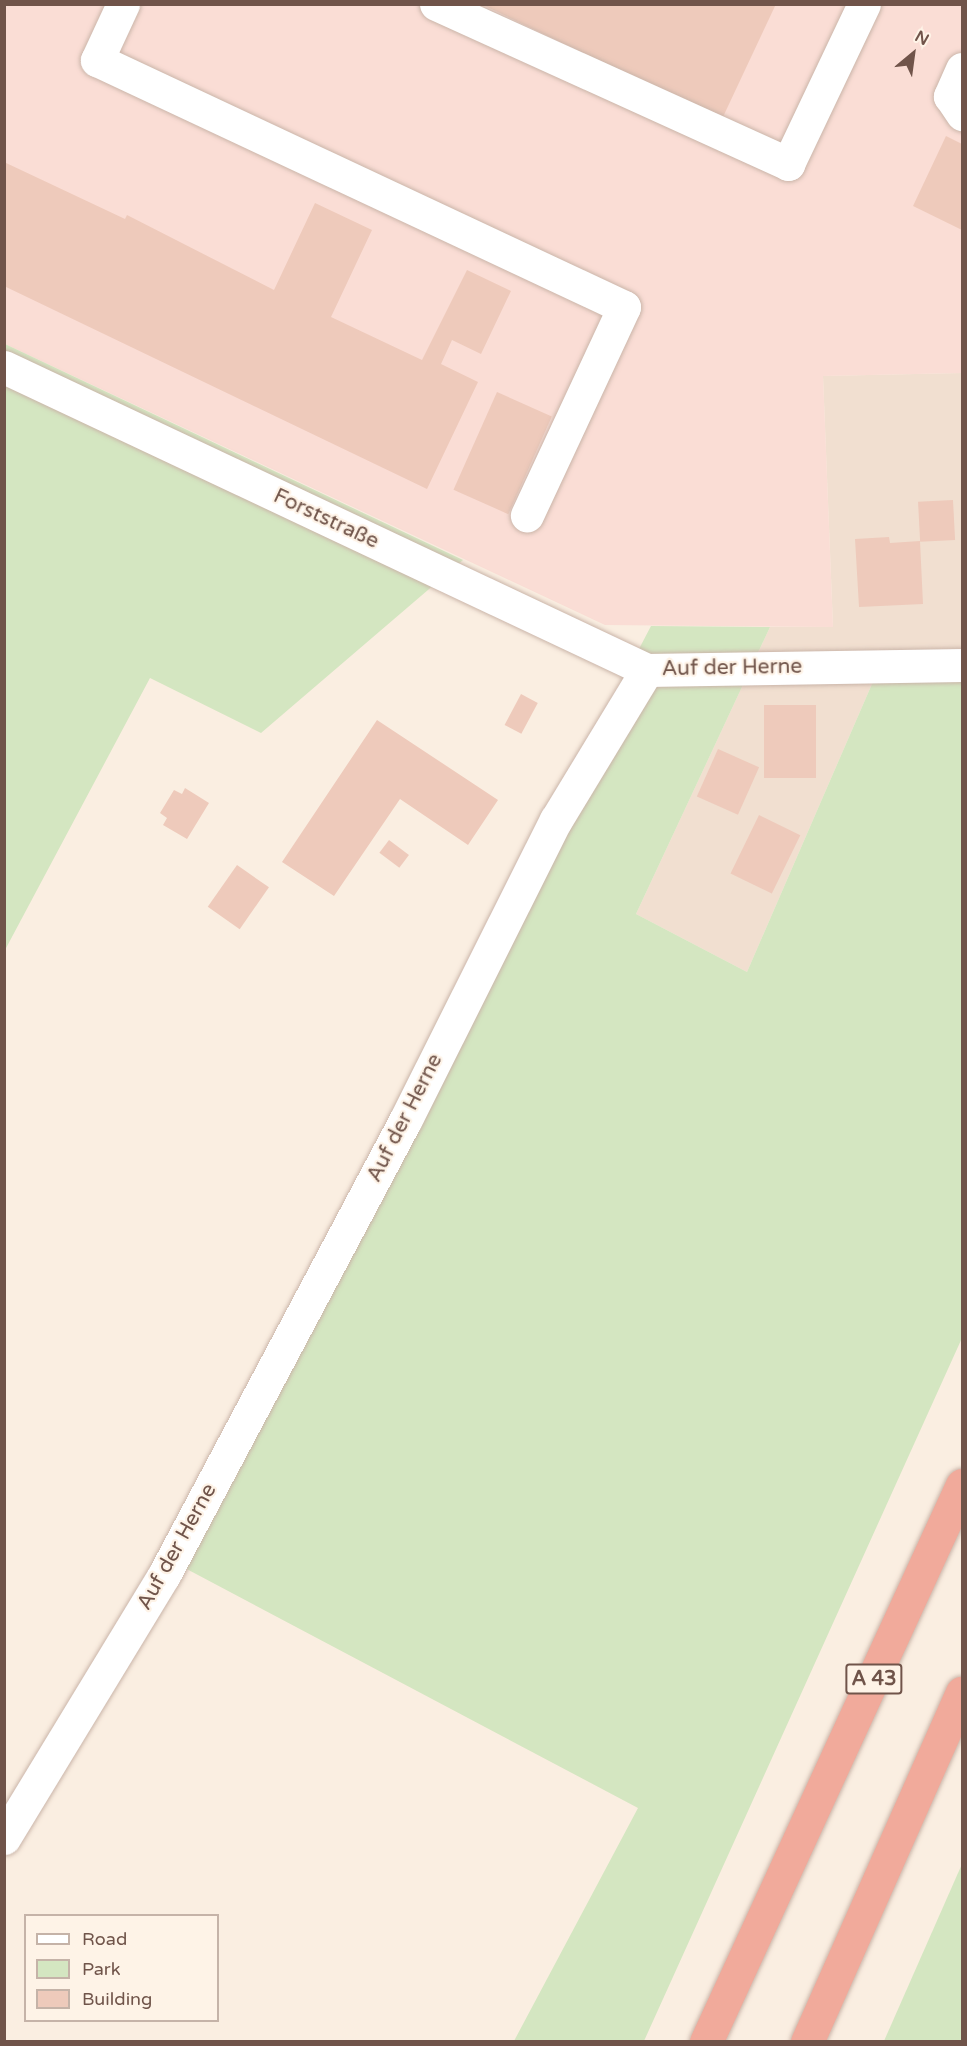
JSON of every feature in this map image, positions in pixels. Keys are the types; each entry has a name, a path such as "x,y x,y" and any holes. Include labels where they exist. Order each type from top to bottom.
{"highway":[{"name":"A 43","path":"706,2042 963,1485"},
{"path":"807,2042 963,1693"}],"street":[{"path":"123,4 98,60 624,308 527,515"},
{"path":"436,4 788,164 864,4"},
{"path":"963,69 950,96 963,114"},
{"name":"Forststraße","path":"4,368 646,670"},
{"name":"Auf der Herne","path":"4,1838 164,1575 406,1119 556,820 646,670 963,665"}],"shaded area":[{"path":"5,5 962,5 962,373 823,376 833,627 605,625 5,344"},
{"path":"962,373 962,677 875,677 747,972 636,914 770,627 833,627 823,376"}],"green space":[{"path":"5,344 463,560 261,733 150,678 5,950"},
{"path":"651,626 770,627 636,914 747,972 875,677 962,677 962,1338 644,2041 514,2041 638,1808 164,1557"},
{"path":"962,1864 962,2041 884,2041"}],"building":[{"path":"481,4 776,4 722,119"},
{"path":"946,136 962,144 962,230 913,206"},
{"path":"4,162 125,219 127,215 274,290 315,203 372,230 331,317 422,360 467,270 511,291 481,354 452,340 441,364 478,382 427,489 4,286"},
{"path":"497,392 552,416 508,514 453,490"},
{"path":"953,500 955,540 920,542 918,502"},
{"path":"889,537 890,543 920,541 923,604 859,607 855,539"},
{"path":"521,694 538,703 521,734 505,725"},
{"path":"764,705 816,705 816,778 764,778"},
{"path":"377,720 498,800 468,845 400,799 334,896 282,862"},
{"path":"718,749 759,767 738,815 697,797"},
{"path":"185,788 209,803 187,839 163,825 167,818 160,813 174,790 182,794"},
{"path":"759,815 800,835 772,894 731,873"},
{"path":"389,840 409,855 399,868 379,853"},
{"path":"237,865 269,887 240,929 208,907"}]}
